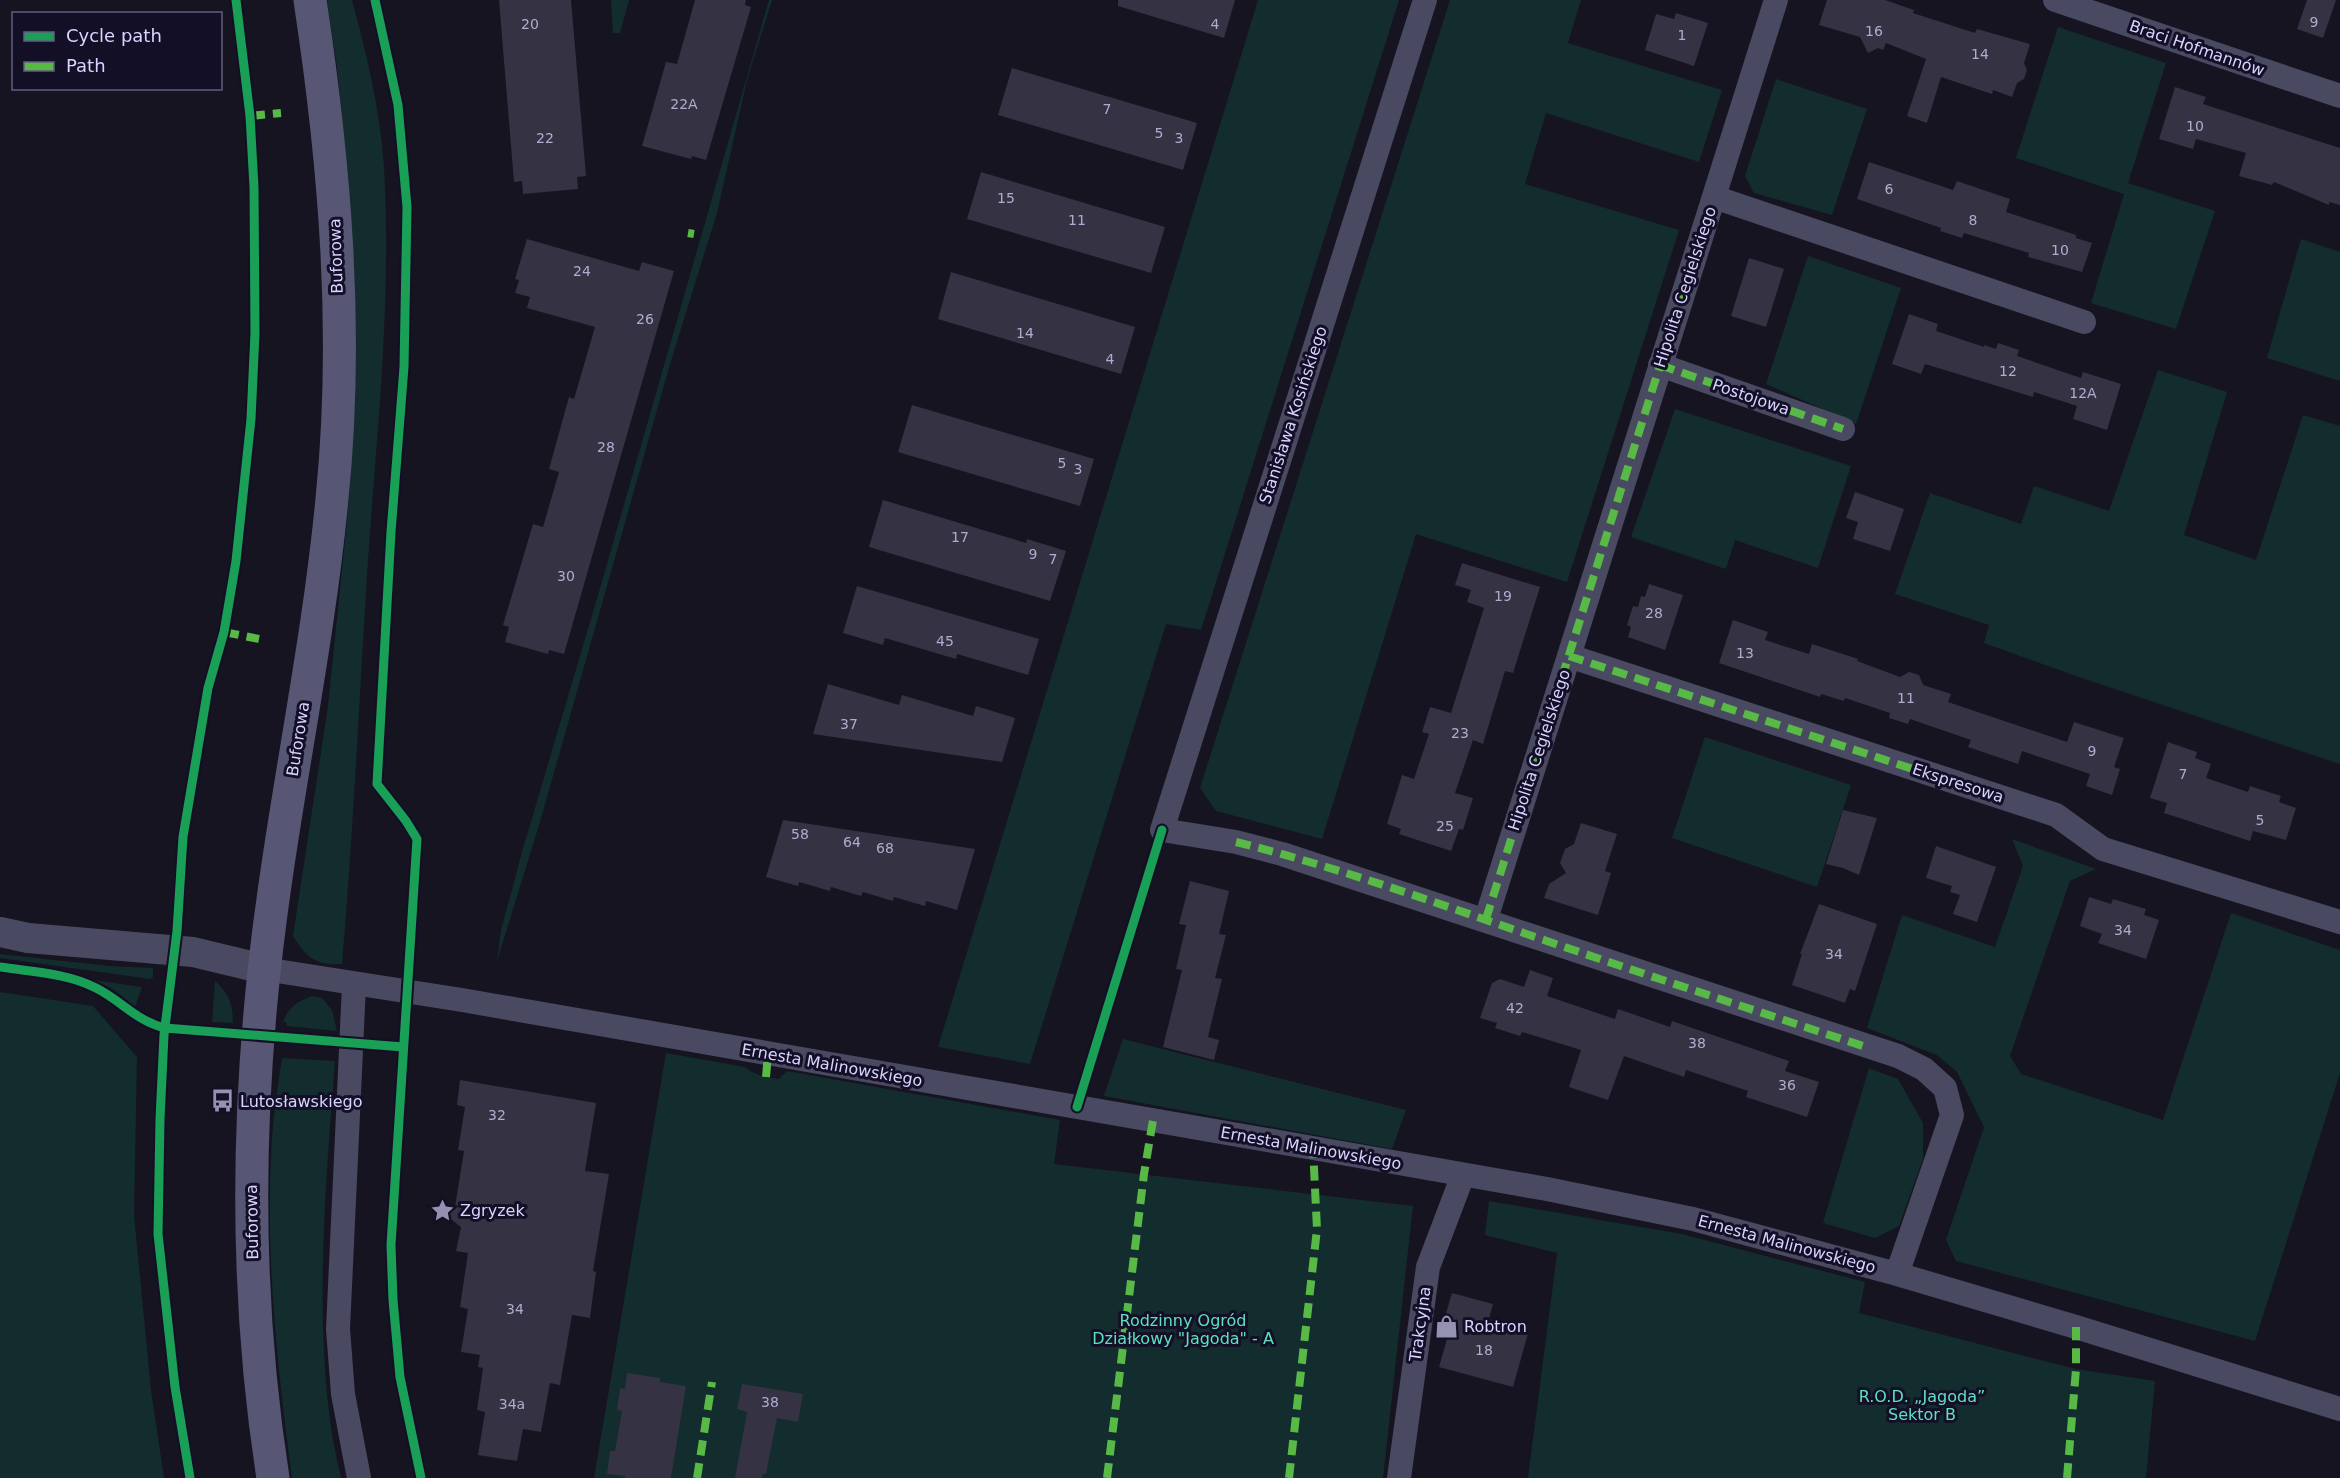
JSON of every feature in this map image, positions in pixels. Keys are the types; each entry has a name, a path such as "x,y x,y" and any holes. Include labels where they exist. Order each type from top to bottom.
{"main road":[{"name":"Buforowa","path":"273,1478 259,1357 252,1230 252,1128 264,969 330,520 339,395 337,248 332,177 310,0"}],"street":[{"name":"Stanisława Kosińskiego","path":"1425,0 1162,830 1236,842 1282,854 1486,919"},
{"name":"Hipolita Cegielskiego","path":"1486,919 1776,0"},
{"name":"Braci Hofmannów","path":"2055,0 2340,96"},
{"name":"Hipolita Cegielskiego","path":"1714,197 2084,322"},
{"name":"Postojowa","path":"1660,365 1843,429"},
{"name":"Ekspresowa","path":"1569,656 2056,815 2103,849 2340,922"},
{"path":"1486,919 1543,940 1898,1056 1924,1068 1945,1088 1952,1115 1897,1274"},
{"path":"0,933 28,938 193,952 264,969"},
{"name":"Ernesta Malinowskiego","path":"264,969 354,985 462,1000 1463,1175 1693,1218 2088,1330 2340,1409"},
{"path":"354,985 338,1329 343,1394 359,1478"},
{"name":"Trakcyjna","path":"1399,1478 1428,1267 1463,1175"}],"green space":[{"path":"327,0 352,0 376,104 384,167 386,218 382,371 342,964 318,962 312,959 302,950 293,936 328,706 349,501 355,392 354,276 348,174 337,67"},
{"path":"611,0 629,0 620,33 613,33"},
{"path":"769,0 772,0 747,80 717,213 670,364 540,822 497,961 501,930 522,852"},
{"path":"1258,0 1399,0 1201,630 1166,624 1030,1064 938,1047"},
{"path":"1450,0 1581,0 1568,43 1722,90 1699,162 1546,113 1525,184 1679,230 1567,582 1416,534 1322,839 1216,811 1200,788"},
{"path":"2058,27 2166,63 2128,183 2215,211 2176,329 2091,303 2124,194 2016,158"},
{"path":"1776,79 1867,109 1832,215 1754,193 1745,176"},
{"path":"2301,239 2340,252 2340,381 2267,358"},
{"path":"1808,256 1901,288 1856,424 1766,384"},
{"path":"2158,370 2227,392 2184,535 2256,560 2303,415 2340,426 2340,764 1984,643 1989,625 1895,594 1930,493 2021,524 2034,486 2109,511"},
{"path":"1675,409 1851,466 1818,568 1735,540 1726,569 1631,537"},
{"path":"1705,737 1851,785 1817,887 1672,838"},
{"path":"2012,839 2096,869 2070,881 2010,1056 2021,1074 2163,1120 2231,913 2340,950 2340,1073 2255,1341 1956,1261 1946,1240 1984,1127 1957,1072 1937,1055 1867,1028 1902,915 1995,947 2023,866"},
{"path":"0,954 109,966 153,968 153,977 150,979 0,958"},
{"path":"93,980 142,987 135,1007 113,989"},
{"path":"215,981 224,990 229,1000 233,1023 212,1022"},
{"path":"0,992 93,1006 137,1057 134,1215 151,1390 164,1478 0,1478"},
{"path":"312,996 322,998 332,1010 337,1031 287,1026 286,1022 283,1022 294,1005"},
{"path":"1123,1039 1406,1110 1392,1149 1104,1096"},
{"name":"Rodzinny Ogród Działkowy \"Jagoda\" - A","path":"666,1053 745,1067 770,1078 779,1079 787,1071 1060,1120 1054,1164 1413,1206 1383,1478 594,1478"},
{"path":"282,1058 335,1061 324,1241 323,1331 330,1420 341,1478 292,1478 278,1359 270,1238 272,1145"},
{"path":"1869,1068 1898,1079 1923,1123 1923,1159 1899,1226 1875,1238 1823,1223"},
{"name":"R.O.D. „Jagoda” Sektor B","path":"1489,1201 1682,1234 1865,1282 1859,1313 2076,1369 2155,1381 2146,1478 1528,1478 1557,1253 1485,1235"}],"building":[{"path":"499,0 571,0 586,176 577,177 578,189 523,194 522,181 514,182"},
{"path":"695,0 746,0 745,5 751,7 706,160 692,156 691,159 642,146 666,62 677,64"},
{"path":"1118,0 1235,0 1224,38 1118,6"},
{"path":"1827,0 1885,0 1914,10 1913,13 1975,33 1977,29 2030,44 2024,63 2027,70 2024,79 2017,83 2012,97 1993,90 1992,94 1941,77 1927,123 1907,116 1926,59 1886,43 1883,50 1878,48 1868,53 1860,37 1819,25"},
{"path":"2307,0 2336,0 2323,38 2297,29"},
{"path":"1676,13 1708,23 1694,66 1645,50 1656,14 1674,19"},
{"path":"1012,68 1197,123 1183,170 998,115"},
{"path":"2175,87 2206,97 2203,104 2340,148 2340,205 2329,202 2329,205 2274,182 2272,185 2239,176 2246,153 2196,139 2193,149 2159,139"},
{"path":"1869,162 1953,190 1957,181 2010,199 2006,212 2076,235 2076,238 2092,243 2082,272 2028,257 2029,253 1964,233 1962,238 1940,231 1941,228 1857,199"},
{"path":"981,172 1165,227 1151,273 967,219"},
{"path":"527,239 639,271 642,262 674,271 564,654 549,650 548,654 505,642 509,627 503,625 533,524 543,527 559,472 549,469 569,397 574,399 595,327 527,308 530,297 515,293 519,280 515,279"},
{"path":"1749,258 1784,269 1766,327 1731,316"},
{"path":"951,272 1135,327 1121,374 938,319"},
{"path":"1909,314 1938,324 1936,331 1984,347 1984,345 1996,349 1998,343 2019,350 2017,356 2081,378 2083,372 2121,384 2107,430 2073,419 2077,406 2034,392 2033,397 1925,364 1921,374 1892,364"},
{"path":"912,405 1094,459 1080,506 898,452"},
{"path":"1855,492 1904,509 1890,551 1853,539 1858,522 1846,518"},
{"path":"883,500 1026,543 1027,539 1066,551 1050,601 869,547"},
{"path":"1462,563 1540,587 1513,673 1505,671 1483,744 1473,740 1455,793 1473,798 1463,830 1459,829 1451,851 1399,834 1401,829 1387,824 1402,775 1414,779 1429,734 1422,732 1430,707 1451,713 1484,608 1467,602 1471,590 1455,585"},
{"path":"1649,584 1683,595 1665,650 1628,637 1631,627 1627,625 1633,606 1638,607 1641,596 1645,597"},
{"path":"857,586 1039,639 1028,675 957,654 956,659 885,638 883,645 843,633"},
{"path":"1733,620 1768,632 1765,640 1809,654 1812,644 1858,659 1857,661 1900,677 1909,672 1919,675 1923,685 1951,694 1948,702 2067,742 2074,722 2124,738 2114,767 2120,769 2112,795 2086,786 2090,774 2022,751 2018,764 1968,747 1971,740 1910,719 1908,724 1889,718 1890,713 1845,698 1844,701 1821,694 1820,697 1719,663"},
{"path":"828,684 899,705 902,695 973,716 976,706 1015,718 1002,762 813,734"},
{"path":"2168,742 2197,752 2195,758 2211,764 2206,778 2248,792 2250,786 2281,796 2279,802 2296,808 2286,840 2253,831 2250,841 2164,813 2167,803 2150,798"},
{"path":"1843,810 1877,818 1859,875 1826,864"},
{"path":"783,820 975,849 957,910 926,901 925,906 894,897 893,901 863,892 861,896 831,887 830,891 799,882 798,886 766,877"},
{"path":"1581,823 1617,834 1605,871 1611,873 1598,915 1544,898 1549,884 1566,873 1560,863 1565,849 1574,844"},
{"path":"1936,846 1996,867 1977,922 1953,914 1960,895 1950,892 1952,886 1926,878"},
{"path":"1190,881 1229,891 1219,934 1226,935 1215,978 1222,979 1208,1037 1219,1040 1214,1060 1163,1047 1182,970 1176,969 1186,925 1179,924"},
{"path":"2089,897 2111,904 2113,899 2146,909 2144,915 2159,920 2146,959 2098,943 2102,934 2080,926"},
{"path":"1819,904 1877,924 1855,991 1850,989 1845,1003 1792,985 1802,954 1800,954"},
{"path":"1530,970 1553,978 1547,996 1615,1019 1618,1009 1670,1027 1672,1021 1789,1061 1785,1071 1819,1082 1807,1117 1746,1097 1748,1091 1686,1070 1684,1077 1624,1056 1608,1100 1569,1087 1581,1050 1522,1032 1520,1036 1495,1028 1497,1023 1480,1018 1492,983 1500,979 1524,987"},
{"path":"460,1080 596,1103 585,1171 609,1174 593,1271 596,1272 590,1318 572,1315 560,1385 550,1383 541,1432 523,1429 517,1461 478,1455 485,1412 477,1410 483,1368 478,1367 480,1355 461,1352 468,1309 460,1307 468,1253 456,1251 461,1227 443,1213 455,1207 464,1151 458,1150 465,1107 457,1105"},
{"path":"1452,1293 1493,1304 1489,1319 1529,1330 1513,1387 1439,1367 1449,1332 1441,1330"},
{"path":"627,1373 660,1378 660,1382 686,1386 671,1478 625,1478 625,1476 607,1474 610,1451 615,1451 622,1411 617,1410 620,1388 625,1389"},
{"path":"742,1384 803,1394 798,1422 777,1418 766,1474 763,1474 762,1478 735,1478 747,1412 737,1409"}],"marked path":[{"path":"250,116 281,113"},
{"path":"688,233 694,234"},
{"path":"1486,919 1695,254"},
{"path":"1660,365 1843,429"},
{"path":"224,632 259,639"},
{"path":"1569,656 1928,774"},
{"path":"1236,842 1314,863 1391,888 1869,1048"},
{"path":"766,1077 768,1054"},
{"path":"1107,1478 1144,1174 1153,1120"},
{"path":"1289,1478 1317,1229 1313,1148"},
{"path":"2067,1478 2076,1369 2076,1327"},
{"path":"697,1478 712,1382"}],"cycle path":[{"path":"190,1478 175,1387 158,1234 160,1119 164,1035 177,931 183,837 208,688 224,632 236,561 251,419 255,333 254,187 250,116 236,0"},
{"path":"375,0 398,105 407,207 404,367 391,532 377,784 417,839 391,1245 400,1377 421,1478"},
{"path":"1077,1107 1162,830"},
{"path":"0,967 49,974 85,983 105,993 137,1016 165,1028 403,1047"}],"place":[{"name":"Lutosławskiego","path":"222,1101"},
{"name":"Zgryzek","path":"442,1210"},
{"name":"Robtron","path":"1446,1326"}]}
